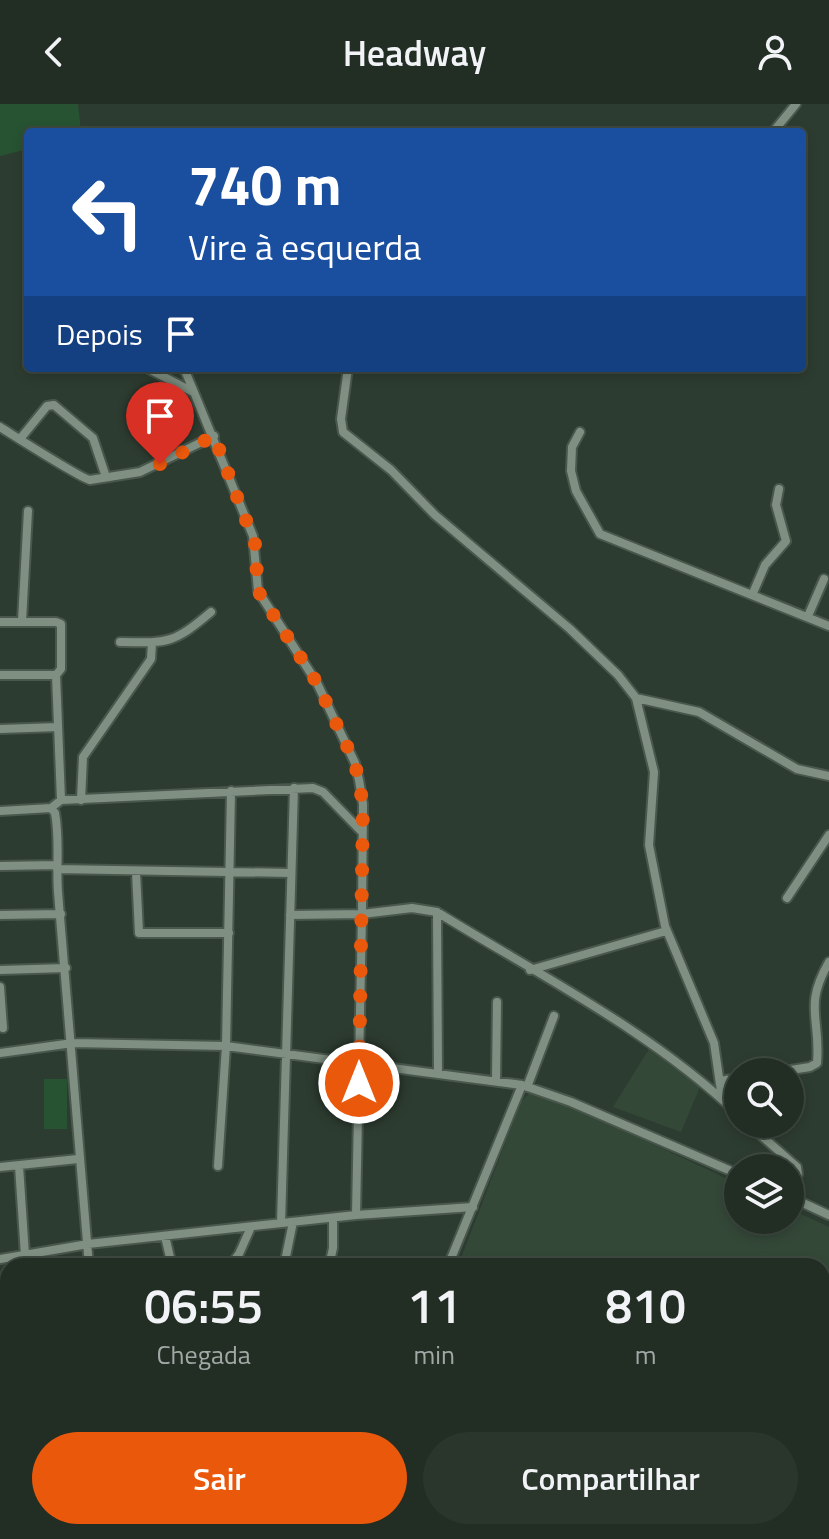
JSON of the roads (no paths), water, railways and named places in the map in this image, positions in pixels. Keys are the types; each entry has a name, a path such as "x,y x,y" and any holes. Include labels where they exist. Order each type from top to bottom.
{"street":[{"path":"776,128 796,104"},
{"path":"155,372 191,391"},
{"path":"185,372 191,391 214,436 255,544 258,591 312,675 355,763 362,794 356,1215"},
{"path":"347,372 341,419 343,432 391,470 435,515 570,629 618,675 636,698 654,772 649,845 666,931 710,1031 722,1098"},
{"path":"20,439 47,406 54,405 93,438 106,477"},
{"path":"0,427 71,468 82,478 140,472 214,436"},
{"path":"580,432 572,447 571,471 576,491 600,534 829,626"},
{"path":"753,593 765,565 786,541 776,505 779,489"},
{"path":"22,621 28,511"},
{"path":"808,616 824,579"},
{"path":"120,642 152,643 183,636 211,612"},
{"path":"0,622 61,624 61,669 56,675 61,800"},
{"path":"81,800 83,757 151,659 152,643"},
{"path":"0,675 56,675"},
{"path":"636,698 699,712 797,769 829,776"},
{"path":"0,729 58,727"},
{"path":"281,1223 294,788"},
{"path":"0,811 51,808 61,800 313,788 323,792 362,832"},
{"path":"218,1166 226,1046 231,791"},
{"path":"51,808 56,819 57,867 88,1258"},
{"path":"787,898 828,838"},
{"path":"0,866 136,872 291,873"},
{"path":"136,872 139,933 229,933"},
{"path":"290,915 362,914 412,908 437,912 624,1026 722,1098"},
{"path":"437,912 438,1074"},
{"path":"0,915 61,914"},
{"path":"530,970 666,931"},
{"path":"804,1068 817,1063 814,998 817,984 829,962"},
{"path":"0,970 66,968"},
{"path":"0,987 3,1028"},
{"path":"496,1081 497,1002"},
{"path":"451,1258 554,1016"},
{"path":"0,1053 73,1043 226,1046 496,1081 524,1086 626,1124 724,1168"},
{"path":"720,1081 724,1080"},
{"path":"764,1138 782,1154"},
{"path":"0,1167 78,1159"},
{"path":"19,1166 29,1258"},
{"path":"804,1203 829,1215"},
{"path":"6,1258 85,1244 356,1215 473,1207"},
{"path":"331,1258 333,1218"},
{"path":"286,1258 293,1222"},
{"path":"236,1258 251,1227"},
{"path":"165,1236 170,1258"}]}
